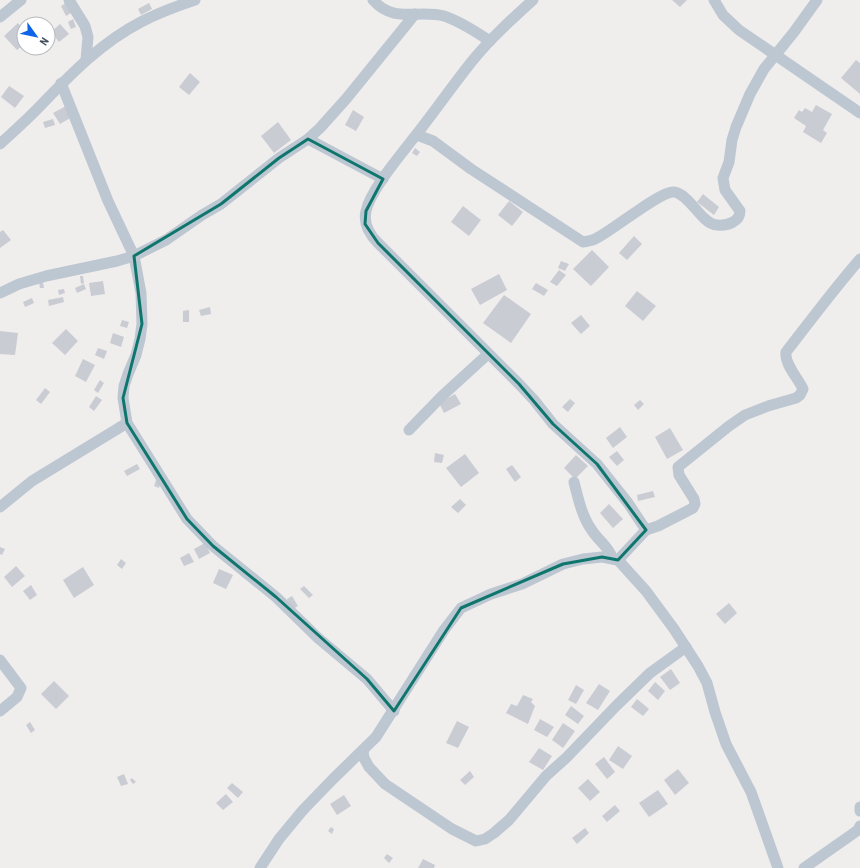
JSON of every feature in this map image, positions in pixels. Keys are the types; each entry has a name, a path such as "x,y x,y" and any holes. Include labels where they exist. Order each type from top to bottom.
{"street":[{"path":"0,17 21,0"},
{"path":"69,0 85,26 88,37 86,60"},
{"path":"0,144 42,105 61,83 111,40 141,22 166,10 195,0"},
{"path":"373,0 383,8 399,15 434,14 446,17 490,41"},
{"path":"533,0 511,20 474,59 416,134 383,179 372,197 366,211 365,224 371,235 534,400 553,424 597,464 628,503 646,530"},
{"path":"714,0 723,15 739,30 860,113"},
{"path":"416,134 433,141 471,169 583,242 594,240 646,205 667,193 673,192 680,194 711,224 718,225 731,223 738,220 740,211 726,190 723,183 723,178 736,127 750,94 764,68 794,32 817,0"},
{"path":"0,293 19,284 46,276 118,261 134,256 166,240 202,215 222,204 279,158 308,139 336,110 415,14"},
{"path":"61,83 108,201 134,256 141,293 142,324 137,350 124,386 123,398 127,423 187,519 212,546 276,597 318,638 367,679 394,711"},
{"path":"308,139 383,179"},
{"path":"616,560 646,530 688,512 693,508 695,504 694,499 679,475 678,467 682,463 745,415 768,406 796,398 800,395 803,389 785,356 786,352 840,282 860,259"},
{"path":"409,430 442,396 488,354"},
{"path":"0,507 32,481 127,423"},
{"path":"574,482 584,517 591,530 610,549 616,560 646,591 698,666 706,683 726,744 751,792 778,868"},
{"path":"260,868 279,839 303,810 351,760 363,751 376,737 394,711 444,630 461,608 491,594 522,584 563,564 583,559 602,557 616,560"},
{"path":"363,751 364,758 369,767 385,784 452,829 476,841 494,833 509,820 546,776 567,757 650,673 686,647"},
{"path":"0,660 21,688 18,697 0,712"},
{"path":"804,868 858,830 860,826"}],"highlighted area":[{"path":"308,139 383,179 366,211 365,224 378,243 519,384 553,424 597,464 646,530 618,560 602,557 563,564 461,608 394,711 367,679 276,597 213,546 187,519 127,423 123,398 142,324 134,256 221,204 279,158"}],"building":[{"path":"672,0 687,0 680,7"},
{"path":"66,3 71,13 66,16 61,6"},
{"path":"149,3 152,9 141,15 138,9"},
{"path":"73,19 76,27 71,29 68,22"},
{"path":"60,24 69,34 59,42 56,38 56,28"},
{"path":"16,25 16,49 4,36"},
{"path":"856,60 860,63 860,94 841,78"},
{"path":"190,73 200,82 189,95 179,87"},
{"path":"9,86 24,96 15,108 1,97"},
{"path":"816,105 832,114 823,130 827,133 821,143 803,132 806,126 794,118 799,110 802,112 805,108 812,112"},
{"path":"66,106 72,117 60,124 53,113"},
{"path":"353,110 364,117 356,131 345,125"},
{"path":"53,119 55,125 45,128 43,122"},
{"path":"278,122 291,140 274,153 261,136"},
{"path":"415,148 420,152 417,156 412,153"},
{"path":"703,194 719,207 714,215 697,202"},
{"path":"509,201 523,212 512,226 498,215"},
{"path":"463,206 481,220 469,236 451,222"},
{"path":"3,230 11,240 0,248 0,232"},
{"path":"634,236 642,244 627,260 619,253"},
{"path":"592,250 609,267 591,286 573,269"},
{"path":"561,261 569,264 565,271 558,268"},
{"path":"559,270 566,275 557,286 550,282"},
{"path":"499,274 507,290 480,305 471,289"},
{"path":"80,276 83,276 84,283 81,284"},
{"path":"103,281 105,294 91,296 89,283"},
{"path":"39,282 43,282 44,288 40,288"},
{"path":"536,283 548,290 544,296 532,289"},
{"path":"84,284 86,289 77,293 75,288"},
{"path":"64,289 65,293 59,295 58,290"},
{"path":"637,291 656,306 643,321 625,306"},
{"path":"504,295 531,314 511,343 483,323"},
{"path":"63,297 64,302 49,306 48,300"},
{"path":"32,298 34,303 25,307 23,302"},
{"path":"210,307 211,314 201,316 199,310"},
{"path":"189,310 189,322 183,322 183,311"},
{"path":"581,315 590,326 581,334 571,323"},
{"path":"122,320 129,322 127,328 120,326"},
{"path":"66,329 78,341 65,355 52,343"},
{"path":"0,331 18,333 15,355 0,354"},
{"path":"113,333 124,337 121,347 110,343"},
{"path":"98,348 107,351 104,359 95,355"},
{"path":"83,359 95,365 86,382 75,376"},
{"path":"100,380 104,383 98,393 94,390"},
{"path":"45,388 50,392 41,404 36,400"},
{"path":"455,394 461,404 444,413 439,403"},
{"path":"96,396 102,400 94,411 89,407"},
{"path":"570,399 575,403 568,412 562,407"},
{"path":"640,400 644,404 638,410 634,405"},
{"path":"620,427 627,437 613,448 606,438"},
{"path":"670,428 683,450 667,459 655,437"},
{"path":"617,451 624,460 617,466 609,457"},
{"path":"435,453 444,455 442,463 434,462"},
{"path":"465,454 479,473 461,487 446,468"},
{"path":"576,455 588,466 575,479 564,468"},
{"path":"137,464 140,469 127,476 124,471"},
{"path":"512,465 521,477 515,482 506,469"},
{"path":"156,480 161,482 159,488 154,486"},
{"path":"653,491 655,497 638,501 637,495"},
{"path":"460,499 466,505 458,513 451,507"},
{"path":"609,504 623,519 613,528 600,513"},
{"path":"205,543 210,553 199,559 194,549"},
{"path":"0,547 5,549 2,555 0,554"},
{"path":"189,553 194,562 184,566 180,558"},
{"path":"121,559 126,563 122,569 117,565"},
{"path":"16,566 25,576 12,587 4,577"},
{"path":"83,567 94,585 74,598 63,580"},
{"path":"219,569 233,575 226,589 213,583"},
{"path":"31,585 37,595 30,600 23,591"},
{"path":"304,586 313,595 309,598 300,589"},
{"path":"292,596 298,606 293,609 287,599"},
{"path":"729,603 737,613 725,624 716,614"},
{"path":"671,669 680,683 670,690 660,677"},
{"path":"54,681 69,696 56,709 41,694"},
{"path":"655,682 665,691 658,700 648,691"},
{"path":"599,684 610,691 598,710 586,703"},
{"path":"576,685 584,690 576,704 568,700"},
{"path":"523,695 533,699 531,702 535,706 528,724 506,713 511,704 517,706"},
{"path":"637,699 649,709 643,716 631,707"},
{"path":"571,706 584,716 578,724 565,715"},
{"path":"540,719 554,727 547,737 534,730"},
{"path":"457,721 469,727 458,748 446,743"},
{"path":"30,722 35,730 31,733 26,725"},
{"path":"563,723 575,731 563,748 552,740"},
{"path":"618,746 632,756 623,769 609,760"},
{"path":"539,748 552,756 543,770 529,762"},
{"path":"604,757 615,772 607,779 595,764"},
{"path":"678,769 689,783 675,795 664,780"},
{"path":"470,771 474,777 465,785 460,780"},
{"path":"124,774 128,784 121,786 117,777"},
{"path":"132,778 136,782 133,784 130,780"},
{"path":"588,779 600,792 590,801 578,788"},
{"path":"232,783 243,792 238,798 227,788"},
{"path":"658,790 668,804 649,817 639,803"},
{"path":"226,794 233,802 223,810 216,803"},
{"path":"344,795 351,806 337,815 330,804"},
{"path":"615,805 620,811 607,822 602,816"},
{"path":"331,827 334,829 332,834 328,831"},
{"path":"585,828 589,833 577,844 572,838"},
{"path":"387,854 393,858 389,863 384,858"},
{"path":"423,859 435,865 434,868 418,868"}]}
